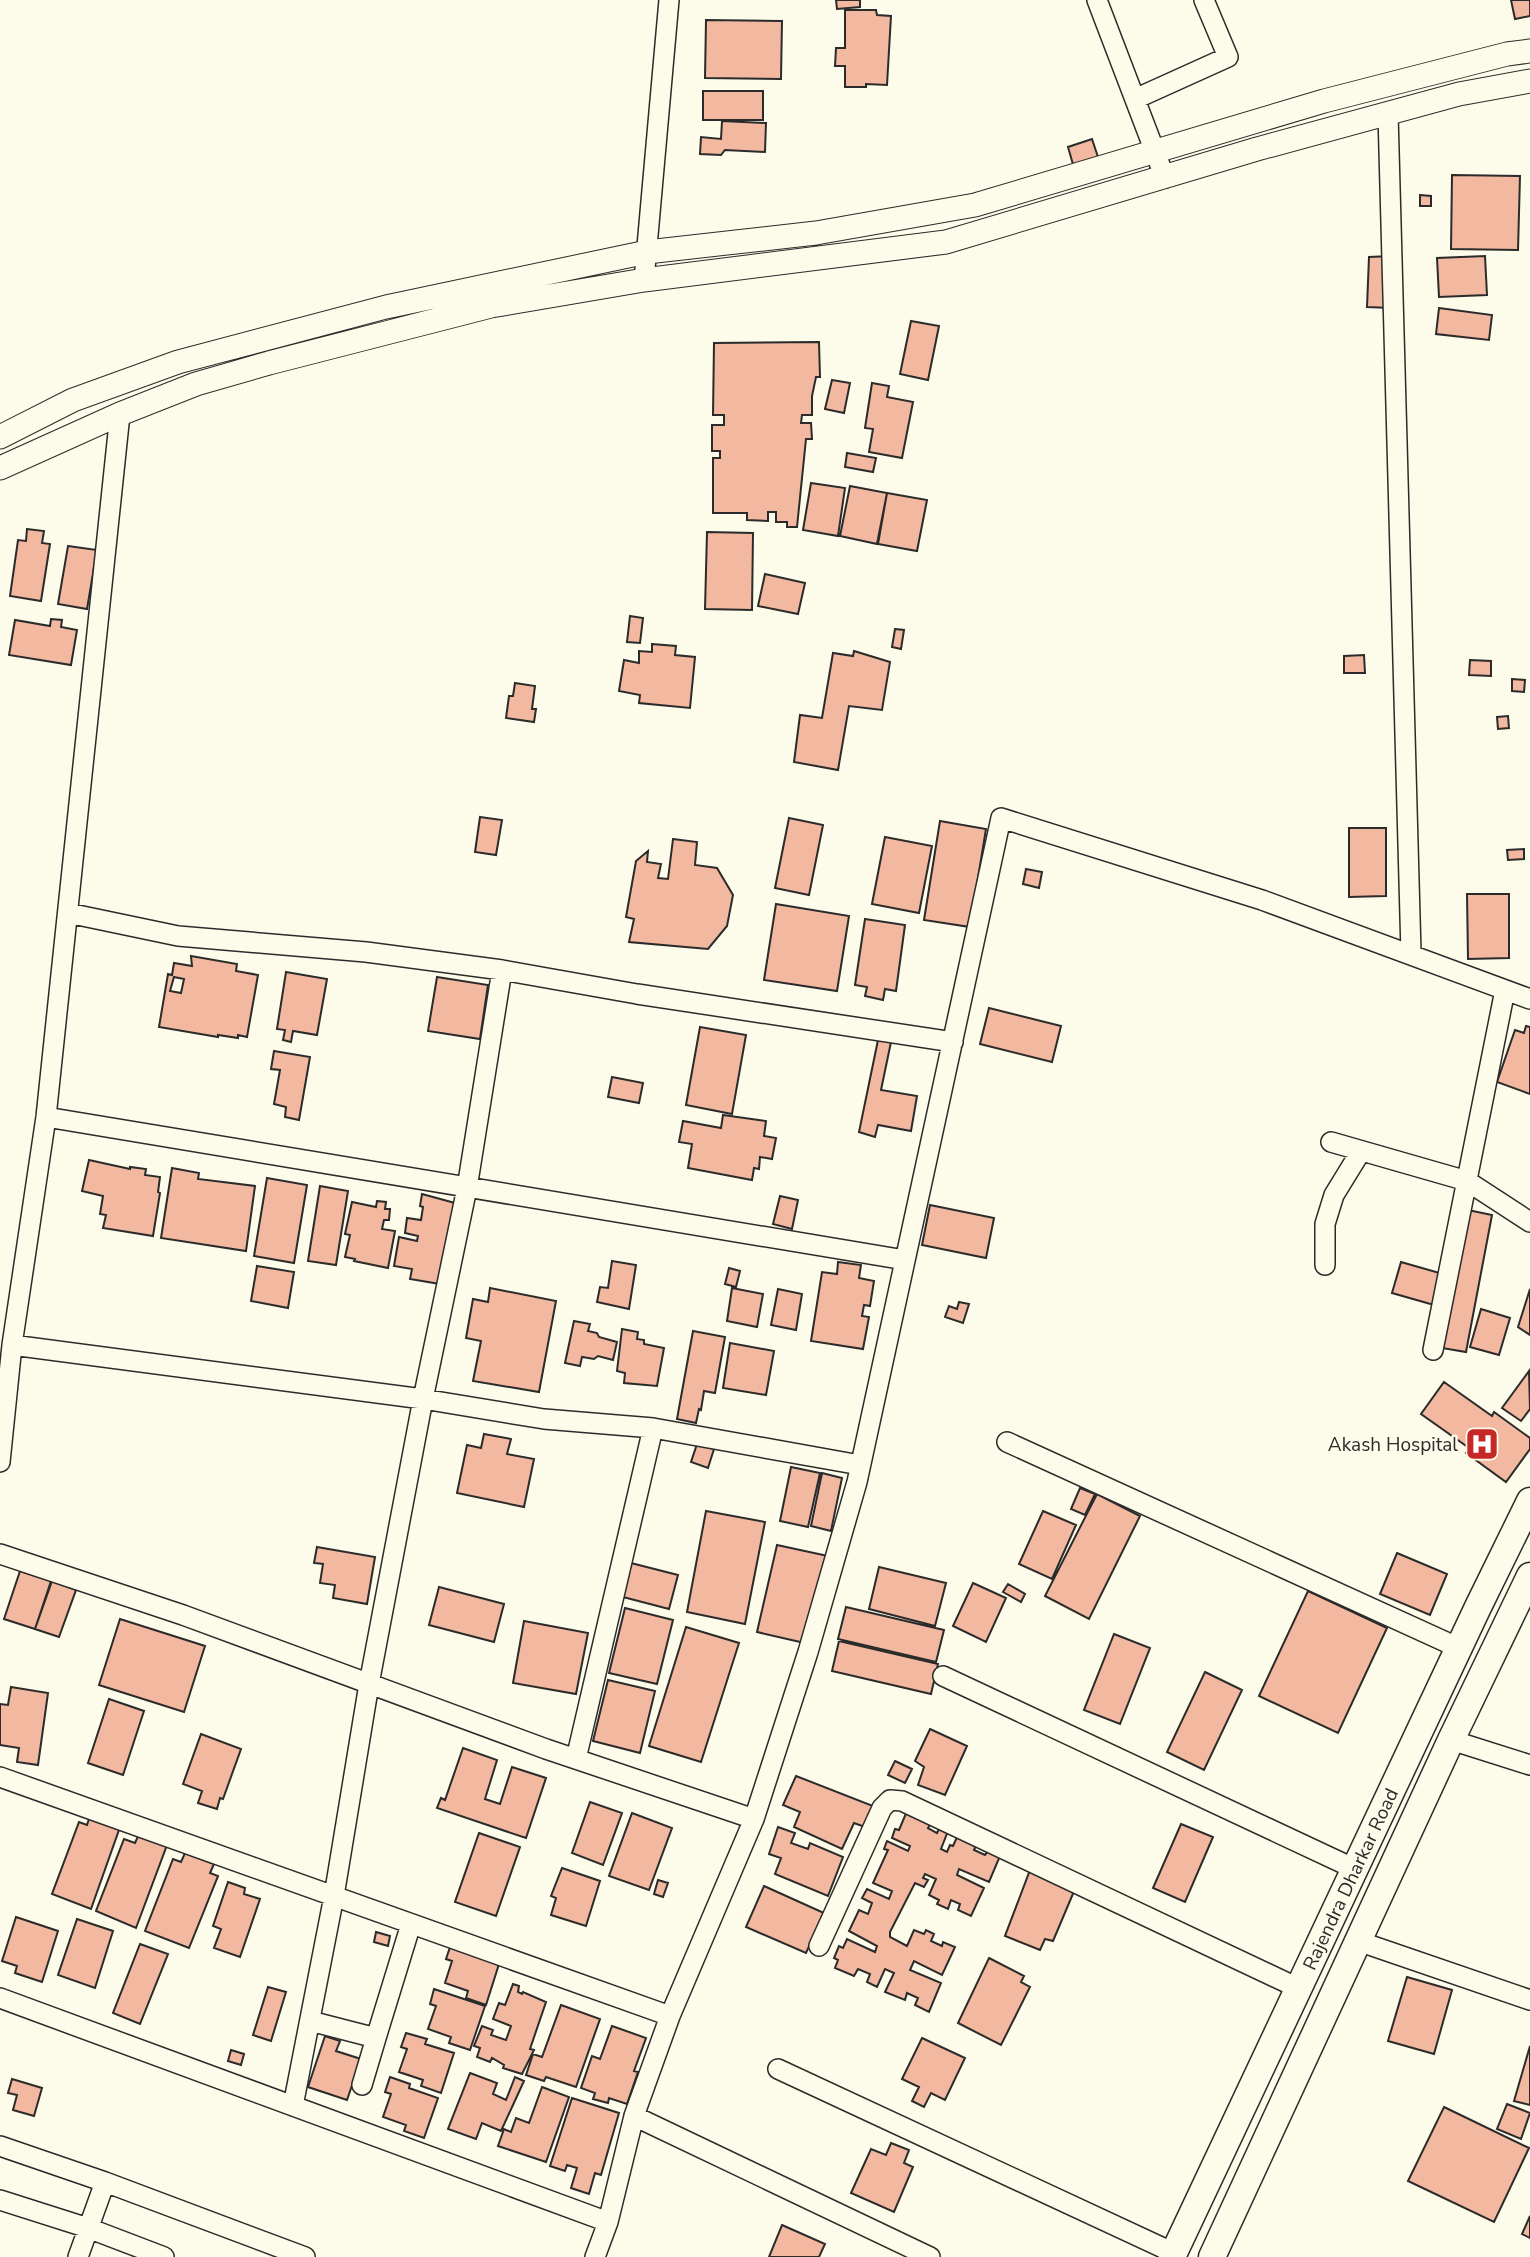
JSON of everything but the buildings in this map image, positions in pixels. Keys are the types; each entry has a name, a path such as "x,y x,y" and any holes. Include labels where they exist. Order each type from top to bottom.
{"main road":[{"name":"Rajendra Dharkar Road","path":"1173,2255 1530,1501"},
{"name":"Rajendra Dharkar Road","path":"1212,2257 1451,1740 1530,1576"}],"street":[{"path":"645,280 669,0"},
{"path":"1097,0 1165,178"},
{"path":"1135,99 1228,57 1204,0"},
{"path":"0,437 73,400 178,362 386,307 647,252 830,231 975,205 1342,96 1507,54 1530,51"},
{"path":"0,468 120,414 196,384 478,309 645,280 946,242 1257,149 1459,94 1530,81"},
{"path":"1342,96 1350,124"},
{"path":"1388,114 1410,953"},
{"path":"830,231 835,256"},
{"path":"0,1462 12,1345 46,1117 120,414"},
{"path":"595,2257 608,2222 634,2116 670,2016 754,1819 808,1652 860,1465 1002,818 1262,900 1530,999"},
{"path":"68,913 178,936 366,952 502,970 638,994 953,1042"},
{"path":"293,2106 334,1896 369,1684 423,1399 467,1188 502,970"},
{"path":"1433,1350 1505,990"},
{"path":"46,1117 905,1260"},
{"path":"1331,1142 1467,1181 1530,1222"},
{"path":"1325,1265 1325,1224 1334,1195 1361,1151"},
{"path":"12,1345 423,1399 544,1419 653,1428 860,1465"},
{"path":"576,1759 653,1428"},
{"path":"1007,1442 1460,1648"},
{"path":"0,1554 183,1615 576,1759 754,1819"},
{"path":"943,1676 1355,1869"},
{"path":"1451,1740 1530,1765"},
{"path":"0,1777 670,2016"},
{"path":"819,1946 882,1808 890,1800 902,1801 1298,1988"},
{"path":"362,2085 411,1924"},
{"path":"1358,1941 1530,2000"},
{"path":"0,1998 608,2222"},
{"path":"310,2021 376,2038"},
{"path":"778,2069 1173,2255"},
{"path":"634,2116 930,2257"},
{"path":"0,2146 305,2257"},
{"path":"78,2257 105,2182"},
{"path":"0,2200 88,2228 164,2257"}],"place":[{"name":"Akash Hospital","path":"1482,1444"}]}
